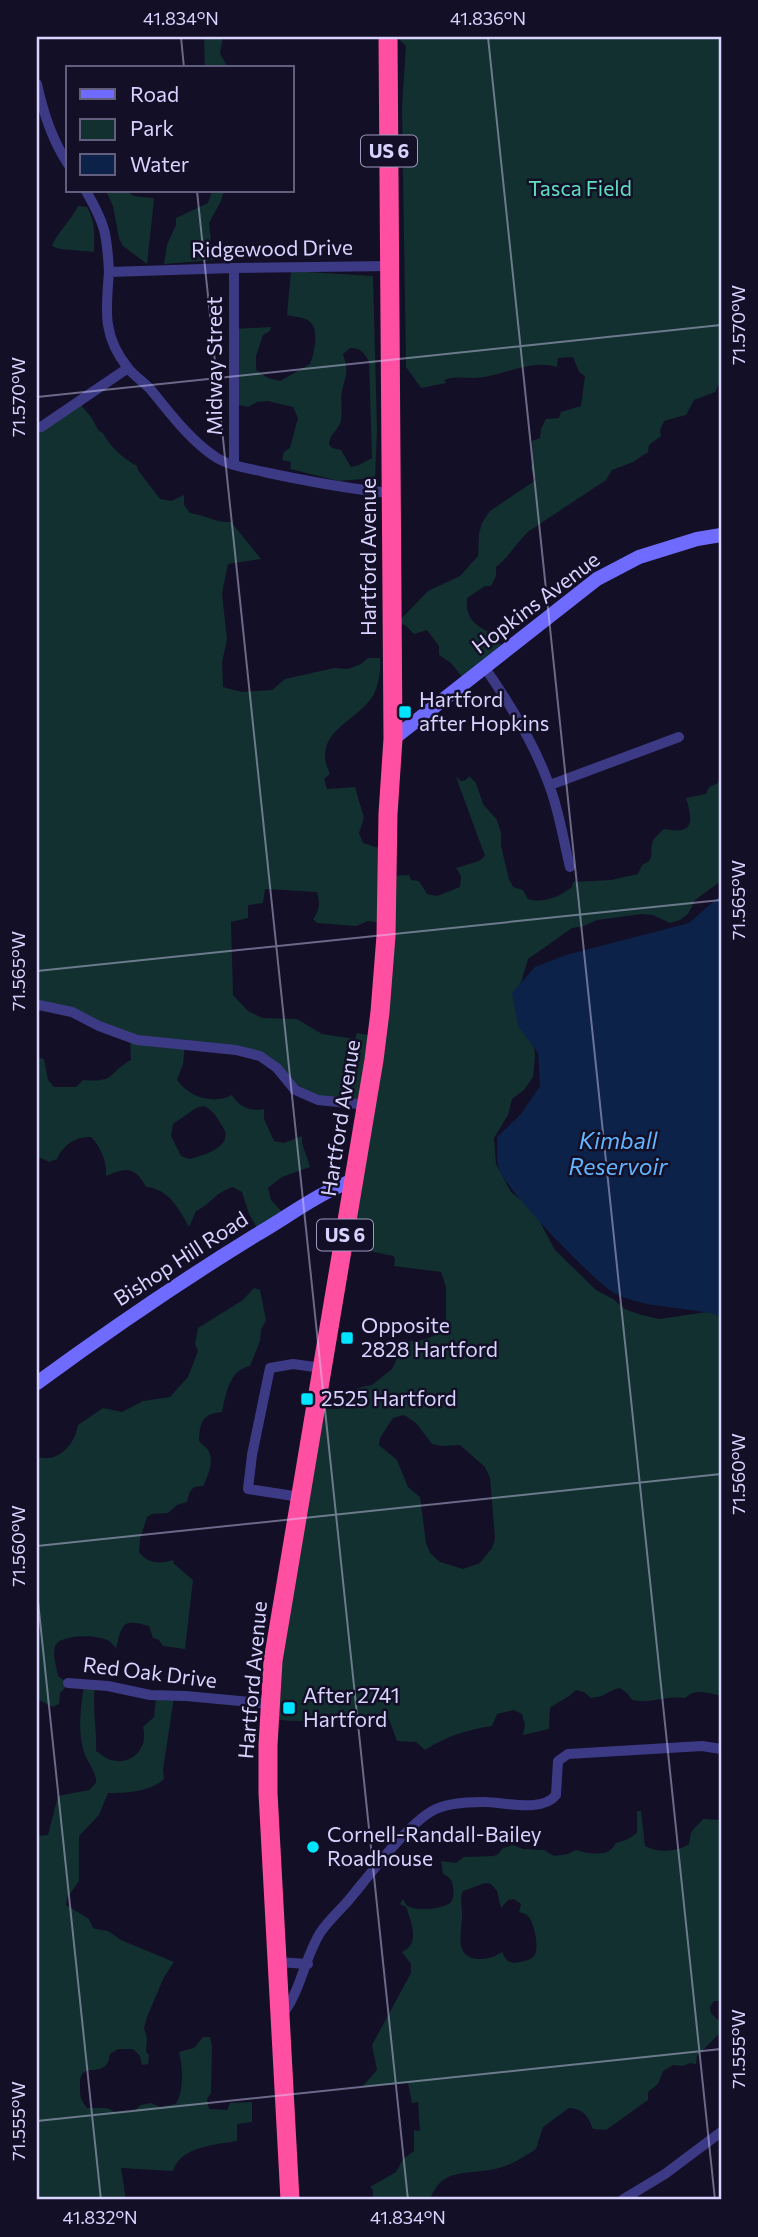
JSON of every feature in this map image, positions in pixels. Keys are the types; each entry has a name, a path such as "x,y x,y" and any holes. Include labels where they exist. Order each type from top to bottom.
{"highway":[{"name":"Hartford Avenue","path":"290,2200 268,1793 268,1745 273,1661 368,1105 384,966 393,738 388,37"}],"street":[{"path":"37,84 46,119 66,161"},
{"path":"87,192 101,217 107,238 109,272 106,310 109,338 128,368 200,444 215,457 234,466 353,490 391,493"},
{"name":"Ridgewood Drive","path":"109,272 390,266"},
{"name":"Midway Street","path":"234,268 234,466"},
{"path":"37,428 41,428 128,368"},
{"name":"Hopkins Avenue","path":"393,738 597,579 639,557 690,541 721,535"},
{"path":"485,668 506,697 550,785 570,867"},
{"path":"550,785 679,737"},
{"path":"39,1005 72,1012 136,1040 236,1050 260,1056 277,1068 295,1090 318,1100 368,1105"},
{"name":"Bishop Hill Road","path":"37,1383 222,1255 331,1188 354,1180"},
{"path":"300,1497 248,1489 252,1455 270,1368 293,1364 322,1368"},
{"name":"Red Oak Drive","path":"68,1683 108,1686 150,1695 271,1704"},
{"path":"280,2017 292,2003 320,1933 418,1822 437,1809 484,1802 525,1806 546,1803 553,1799 557,1790 556,1767 564,1755 702,1746 721,1749"},
{"path":"277,1962 308,1964"},
{"path":"622,2200 665,2174 721,2132"}],"green space":[{"path":"204,37 223,37 220,53 227,66 205,66"},
{"name":"Tasca Field","path":"721,37 721,380 715,392 694,400 686,415 664,421 660,430 661,436 649,445 648,452 633,462 612,470 606,480 529,531 496,567 496,576 491,586 485,586 467,598 469,616 490,633 505,651 466,682 451,663 439,655 439,646 427,630 414,634 405,625 397,623 428,591 460,576 478,556 479,534 490,511 536,480 531,468 532,441 540,438 546,419 559,418 561,412 581,406 585,376 579,372 573,357 558,358 557,367 536,365 484,377 451,378 444,380 446,383 421,388 406,367 402,107 406,46 399,39"},
{"path":"106,192 129,192 133,196 153,198 147,264 123,246 113,206"},
{"path":"212,192 224,192 209,223 213,260 164,264 176,218 208,203"},
{"path":"78,206 87,207 92,218 94,252 52,246"},
{"path":"291,271 373,276 377,430 375,478 339,481 290,469 291,462 282,460 284,452 290,448 298,418 293,407 268,401 257,402 248,407 230,403 233,329 271,327 270,331 263,335 256,356 256,370 268,378 280,381 310,364 315,342 312,325 304,319 287,315","holes":["350,348 362,351 369,362 372,458 351,467 341,450 332,448 329,444 342,417 341,395 346,376 343,354"]},
{"path":"76,399 113,448 137,466 160,499 171,501 184,495 184,505 190,513 231,522 261,559 228,564 222,593 227,640 222,662 223,687 242,692 272,690 285,679 334,668 348,669 368,658 380,658 379,677 373,696 330,738 325,760 330,774 324,779 327,789 355,787 364,818 359,833 363,843 379,848 389,876 409,875 411,880 419,881 427,894 437,896 460,887 461,876 456,868 479,861 485,856 456,777 461,781 469,776 476,783 483,804 497,820 501,846 513,887 523,890 528,899 539,900 562,893 572,887 573,882 611,880 638,874 642,865 650,859 653,842 658,834 664,829 682,830 689,824 690,813 686,798 706,794 709,787 718,783 721,776 721,881 695,900 688,914 670,923 653,915 642,914 597,920 572,928 528,959 517,996 534,1047 533,1077 524,1090 512,1099 508,1115 494,1138 496,1164 511,1192 534,1211 555,1250 596,1290 625,1309 659,1319 707,1312 721,1314 721,1696 698,1692 685,1698 639,1701 632,1700 620,1688 591,1698 576,1690 550,1708 549,1729 523,1735 525,1725 522,1714 514,1710 497,1714 492,1726 457,1734 425,1750 416,1742 397,1741 389,1719 367,1724 365,1720 268,1719 317,1408 339,1409 357,1388 372,1385 392,1369 405,1342 428,1338 441,1330 446,1325 446,1287 441,1272 394,1266 393,1256 346,1246 368,1110 316,1100 261,1056 185,1045 183,1064 177,1080 188,1091 202,1098 217,1099 232,1095 246,1108 264,1109 264,1119 274,1141 284,1143 302,1136 310,1167 282,1177 268,1188 271,1200 286,1216 260,1233 249,1214 242,1192 233,1187 221,1192 196,1211 189,1227 167,1196 146,1187 134,1172 125,1170 106,1176 103,1155 91,1137 71,1142 57,1159 49,1162 37,1159 37,1057 44,1059 48,1080 54,1087 76,1087 83,1080 107,1078 131,1060 130,1039 37,1003 37,425","holes":["265,889 317,892 319,906 313,919 317,923 356,926 368,921 387,924 377,1037 357,1033 355,1039 322,1034 297,1019 262,1018 248,1011 233,995 231,922 248,918 248,905 263,903","204,1106 213,1112 225,1130 225,1137 223,1143 213,1151 189,1159 181,1156 171,1136 173,1124 196,1108","404,1415 416,1423 432,1444 460,1445 485,1467 490,1478 495,1538 492,1548 480,1563 463,1569 440,1562 430,1553 426,1543 420,1497 408,1487 397,1460 379,1445 380,1438 393,1418"]},
{"path":"254,1288 260,1290 266,1320 250,1366 237,1372 233,1378 222,1412 206,1417 201,1424 199,1441 208,1450 211,1458 205,1482 203,1486 194,1487 187,1502 177,1505 168,1513 147,1517 140,1539 139,1552 146,1559 159,1562 173,1560 174,1564 193,1580 185,1649 163,1646 159,1640 153,1638 149,1626 133,1623 128,1623 122,1629 116,1649 109,1641 96,1637 79,1636 63,1640 55,1647 54,1658 58,1676 69,1684 60,1693 59,1704 53,1707 37,1699 38,1457 59,1455 70,1445 78,1425 103,1408 122,1412 143,1401 170,1397 188,1377 198,1351 195,1344 198,1328 243,1300"},
{"path":"84,1685 95,1686 96,1751 109,1759 119,1761 132,1757 141,1748 143,1727 154,1717 156,1698 174,1697 164,1779 145,1789 108,1793 99,1815 79,1836 79,1881 67,1898 66,1905 89,1919 93,1928 108,1931 121,1940 174,1962 164,1977 144,2028 148,2064 142,2065 140,2056 133,2049 118,2049 110,2054 108,2063 102,2068 82,2074 81,2098 87,2108 107,2108 115,2112 134,2111 141,2105 151,2103 160,2107 176,2104 182,2079 179,2052 194,2048 203,2037 210,2037 211,2093 207,2099 209,2109 227,2110 230,2103 252,2102 252,2122 237,2124 237,2141 191,2152 183,2156 173,2171 121,2168 126,2200 37,2200 37,1836 48,1835 58,1796 89,1790 96,1783 84,1752 81,1735"},
{"path":"637,1811 641,1811 645,1846 661,1851 673,1850 689,1844 691,1832 703,1819 721,1820 721,2001 714,2001 710,2007 711,2013 721,2023 721,2032 697,2056 696,2064 673,2065 663,2071 658,2084 648,2092 648,2100 606,2130 593,2129 585,2114 569,2108 543,2127 536,2149 522,2158 495,2169 448,2177 435,2189 430,2200 373,2200 373,2190 370,2187 396,2172 403,2159 414,2151 414,2130 420,2131 418,2102 412,2103 408,2083 362,2087 377,2070 372,2045 411,1973 411,1964 402,1952 408,1948 413,1938 406,1907 400,1904 403,1899 407,1906 419,1909 436,1908 450,1903 453,1884 443,1874 441,1861 456,1863 464,1857 494,1856 503,1848 513,1845 523,1849 544,1850 554,1856 576,1850 604,1853 616,1843 637,1833","holes":["485,1883 491,1884 497,1891 501,1908 508,1900 514,1899 521,1904 519,1912 531,1920 536,1936 536,1952 529,1959 510,1962 502,1952 487,1958 472,1958 463,1951 460,1939 463,1891"]}],"water":[{"name":"Kimball Reservoir","path":"721,895 721,1316 642,1303 616,1294 606,1287 553,1236 505,1180 498,1165 497,1137 521,1114 540,1086 538,1053 518,1026 512,993 535,967 566,955 689,923"}],"place":[{"name":"Hartford after Hopkins","path":"405,712"},
{"name":"Opposite 2828 Hartford","path":"347,1338"},
{"name":"2525 Hartford","path":"307,1399"},
{"name":"After 2741 Hartford","path":"289,1708"},
{"name":"Cornell-Randall-Bailey Roadhouse","path":"313,1847"}]}
